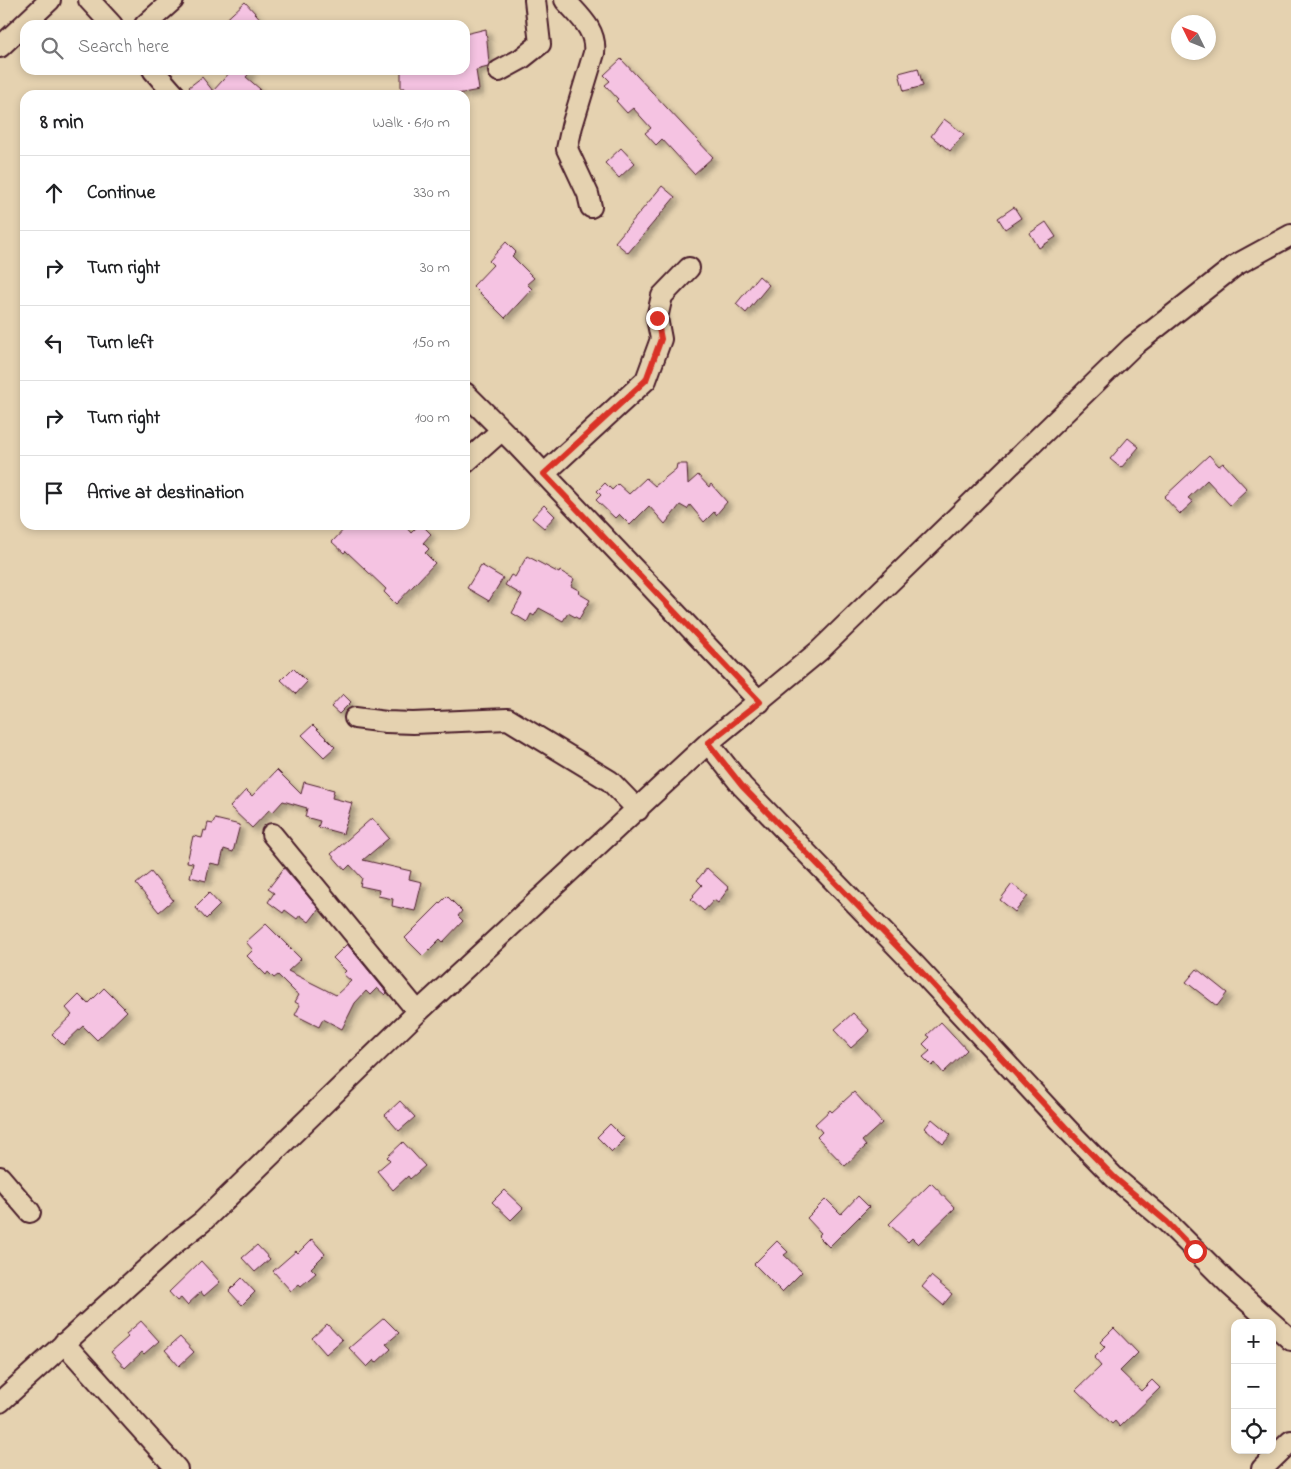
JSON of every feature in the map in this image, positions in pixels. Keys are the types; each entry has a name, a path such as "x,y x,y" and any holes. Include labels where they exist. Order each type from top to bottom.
{"street":[{"path":"29,20 50,0"},
{"path":"89,0 107,20"},
{"path":"151,20 173,0"},
{"path":"499,71 521,59 540,44 535,0"},
{"path":"565,0 585,22 594,37 594,53 567,149 588,194 591,206"},
{"path":"0,48 20,29"},
{"path":"157,75 171,90"},
{"path":"0,1402 175,1243 202,1222 418,1012 638,810 708,743 760,702 819,651 1132,347 1236,265 1291,235"},
{"path":"544,474 646,380 661,339 657,318 662,296 689,268"},
{"path":"470,398 760,702"},
{"path":"470,459 502,430"},
{"path":"355,718 412,723 508,719 610,781 638,810"},
{"path":"708,743 742,786 916,966 1070,1132 1115,1178 1167,1222 1230,1285 1291,1340"},
{"path":"272,834 418,1012"},
{"path":"0,1177 30,1212"},
{"path":"64,1343 177,1469"},
{"path":"1262,1469 1291,1441"}],"building":[{"path":"245,2 261,20 225,20"},
{"path":"486,29 489,64 488,67 476,70 479,90 470,92 470,90 405,90 405,88 401,88 401,75 470,75 470,33"},
{"path":"621,59 713,157 694,174 662,139 656,145 645,133 651,128 633,108 627,113 616,101 618,99 605,85 610,81 604,75"},
{"path":"918,68 923,86 904,91 899,73"},
{"path":"227,75 248,75 246,77 260,89 259,90 214,90"},
{"path":"202,77 212,90 191,90 189,87"},
{"path":"944,119 964,134 950,151 931,136"},
{"path":"621,148 635,163 619,178 605,163"},
{"path":"662,186 675,197 628,253 615,242"},
{"path":"1014,207 1021,218 1005,229 998,218"},
{"path":"1046,222 1056,237 1039,248 1030,233"},
{"path":"506,242 516,252 512,256 534,278 527,284 532,289 505,318 473,286 493,265 489,261"},
{"path":"759,276 769,285 746,313 736,304"},
{"path":"1128,438 1139,447 1121,468 1110,459"},
{"path":"1209,455 1219,466 1223,463 1247,489 1230,505 1207,480 1188,498 1193,502 1180,514 1164,497"},
{"path":"677,464 687,464 688,484 698,475 709,487 711,484 727,502 716,515 714,512 704,522 690,505 687,509 680,505 665,524 649,506 630,525 619,514 615,518 596,500 601,495 597,491 605,483 612,490 618,484 629,494 646,478 655,486 676,469"},
{"path":"544,505 555,516 544,528 532,518"},
{"path":"343,530 408,530 411,533 414,530 427,530 431,534 423,543 429,549 425,553 435,563 396,604 384,592 386,589 346,551 344,553 332,542"},
{"path":"527,556 574,579 571,586 590,600 579,619 568,613 563,621 539,608 534,616 531,614 527,622 512,613 522,595 505,585 511,575 515,577"},
{"path":"481,565 503,578 489,601 467,588"},
{"path":"293,668 307,682 296,694 281,680"},
{"path":"343,694 351,702 339,714 331,707"},
{"path":"313,725 335,747 324,757 302,735"},
{"path":"277,770 301,794 304,782 334,790 332,798 352,803 343,834 318,827 320,821 305,817 307,808 283,801 273,812 270,809 252,828 230,807 246,790 252,796"},
{"path":"372,818 389,838 363,860 411,871 409,879 422,882 415,911 392,906 393,899 378,896 379,890 360,886 362,878 350,865 345,870 331,854"},
{"path":"215,819 240,825 233,852 224,849 220,865 210,863 206,881 190,877 193,863 187,862 193,836 202,838 208,823 213,824"},
{"path":"284,868 319,909 309,922 300,915 297,919 285,910 283,913 268,902 274,893 268,889"},
{"path":"707,868 729,888 718,903 714,900 704,911 691,899 702,885 697,880"},
{"path":"151,872 173,900 159,912 136,884"},
{"path":"1012,884 1028,896 1015,912 1000,900"},
{"path":"209,893 220,905 206,919 195,907"},
{"path":"447,896 462,911 458,916 463,921 443,942 440,939 423,956 405,938"},
{"path":"266,924 301,959 288,971 336,995 351,981 343,974 346,971 333,958 347,944 387,993 385,995 377,988 370,995 366,991 355,1003 342,1029 323,1019 319,1027 295,1015 300,1005 295,1002 299,995 278,975 274,978 268,972 266,975 247,956 253,950 246,942"},
{"path":"1197,969 1227,993 1217,1006 1186,982"},
{"path":"104,988 127,1011 97,1040 83,1026 63,1045 52,1034 72,1015 66,1008 79,995 88,1004"},
{"path":"853,1013 870,1031 851,1048 834,1030"},
{"path":"941,1022 967,1050 943,1073 935,1063 932,1066 923,1057 930,1051 923,1044 930,1037 927,1035"},
{"path":"854,1092 882,1123 862,1141 866,1146 845,1166 817,1137 822,1132 815,1124 830,1110 832,1112"},
{"path":"400,1101 415,1117 399,1131 385,1115"},
{"path":"932,1119 951,1135 943,1144 925,1128"},
{"path":"610,1124 625,1139 612,1152 597,1137"},
{"path":"403,1142 425,1166 410,1179 408,1176 393,1190 377,1171 390,1160 387,1157"},
{"path":"931,1183 955,1208 918,1244 912,1238 908,1242 889,1224"},
{"path":"504,1190 523,1208 511,1220 492,1202"},
{"path":"858,1196 869,1207 829,1247 818,1236 821,1233 807,1218 826,1199 841,1214"},
{"path":"312,1239 325,1254 311,1268 316,1273 301,1286 299,1284 291,1291 273,1271 296,1251 298,1253"},
{"path":"777,1241 788,1252 784,1255 802,1272 782,1292 754,1264"},
{"path":"257,1245 270,1259 255,1272 242,1258"},
{"path":"201,1261 220,1282 204,1296 201,1292 187,1305 181,1298 177,1301 169,1292"},
{"path":"931,1276 952,1294 943,1305 922,1287"},
{"path":"242,1278 255,1292 242,1305 229,1291"},
{"path":"384,1318 399,1333 386,1344 391,1349 376,1363 374,1360 367,1367 349,1348"},
{"path":"141,1321 159,1341 144,1354 142,1352 125,1368 111,1352 128,1337 126,1334"},
{"path":"327,1324 342,1340 326,1354 312,1338"},
{"path":"1114,1328 1138,1353 1120,1371 1141,1391 1152,1380 1160,1388 1120,1427 1115,1421 1112,1424 1076,1390 1101,1366 1094,1358 1105,1347 1100,1342"},
{"path":"180,1337 194,1352 179,1366 165,1350"}],"route":[{"path":"657,318 661,339 646,380 544,474 760,702 708,743 742,786 916,966 1070,1132 1115,1178 1167,1222 1195,1251"}]}
